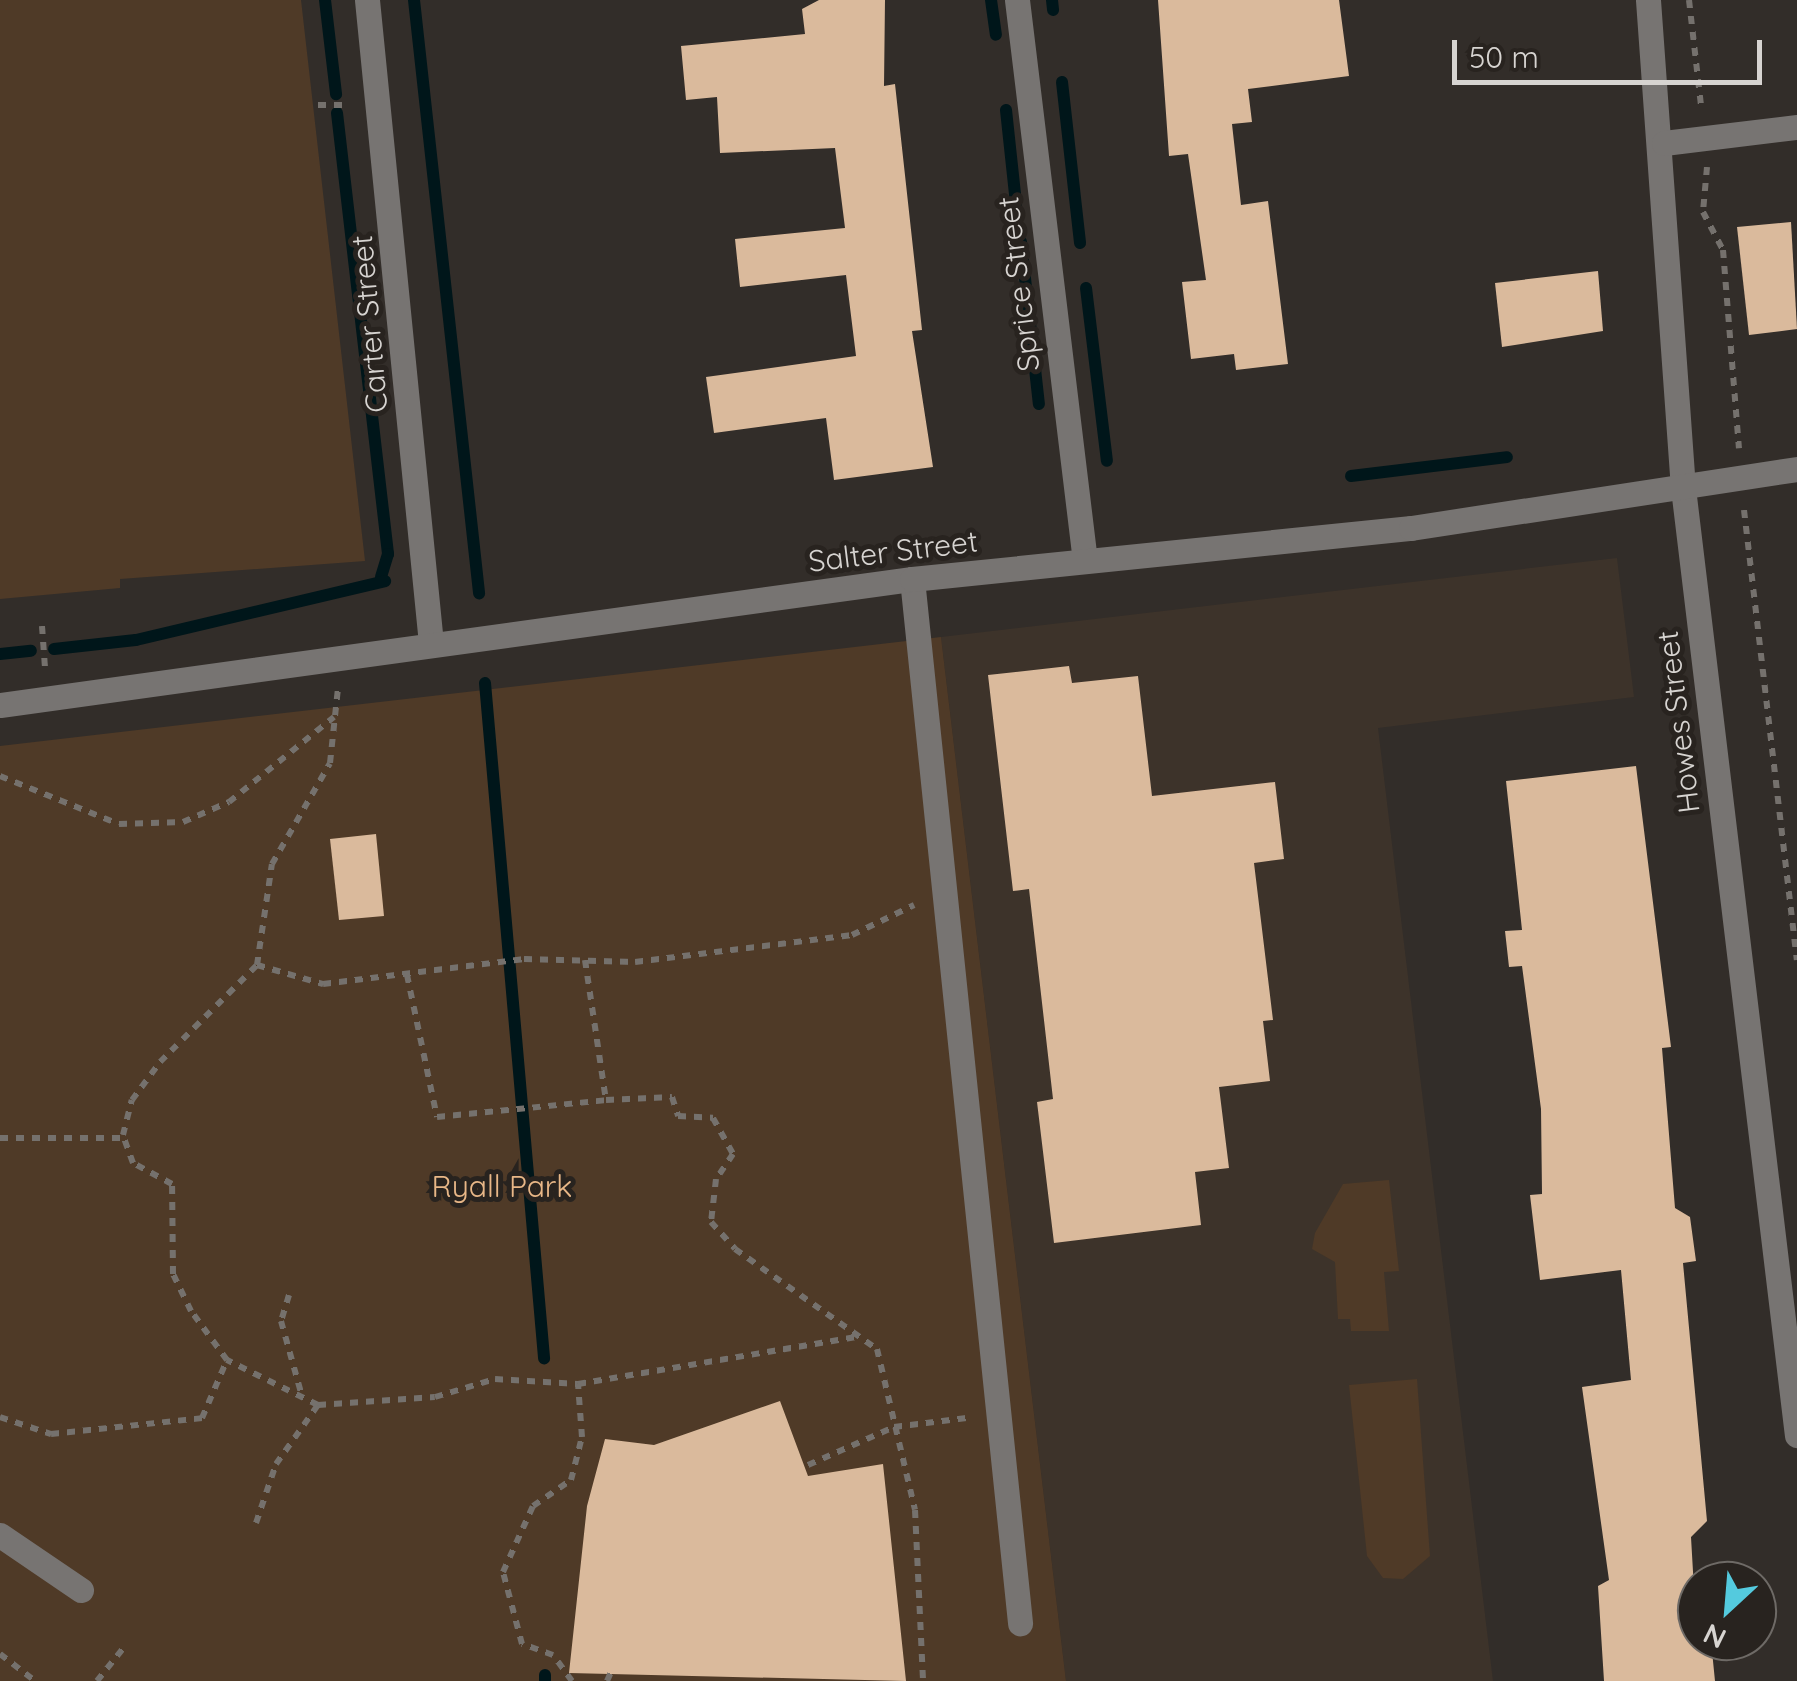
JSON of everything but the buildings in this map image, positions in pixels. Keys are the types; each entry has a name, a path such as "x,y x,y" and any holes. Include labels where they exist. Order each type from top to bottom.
{"street":[{"name":"Carter Street","path":"367,0 431,643"},
{"name":"Sprice Street","path":"1017,0 1085,561"},
{"name":"Howes Street","path":"1648,0 1664,143 1682,488 1797,1435"},
{"path":"1664,143 1797,127"},
{"name":"Salter Street","path":"0,705 257,675 336,654 912,579 1682,488 1797,469"},
{"path":"912,579 1020,1623"},
{"path":"0,1535 82,1590"}],"path":[{"path":"1689,0 1702,118"},
{"path":"1706,157 1704,212 1723,250 1739,446"},
{"path":"1743,505 1797,960"},
{"path":"336,654 330,763 272,864 257,966 160,1062 132,1100 124,1138 133,1163 172,1184 173,1274 227,1360 318,1405 521,1382 560,1380 578,1384 856,1337"},
{"path":"0,776 119,824 182,822 229,802 335,716"},
{"path":"257,966 323,984 524,958 585,960 852,935 945,900"},
{"path":"585,960 606,1100"},
{"path":"407,975 436,1117 537,1105 672,1097 678,1116 713,1118 733,1154 716,1179 712,1222 735,1249 877,1349 915,1510 923,1681"},
{"path":"0,1138 124,1138"},
{"path":"289,1295 281,1320 302,1397"},
{"path":"0,1417 50,1434 202,1418 227,1360"},
{"path":"572,1681 553,1656 522,1644 503,1572 532,1506 571,1480 582,1438 578,1384"},
{"path":"256,1523 276,1464 318,1405"},
{"path":"808,1465 894,1427 997,1414"},
{"path":"97,1681 126,1646"},
{"path":"0,1654 35,1681"},
{"path":"607,1681 611,1672"}],"shaded area":[{"path":"1617,558 1634,697 1378,728 1493,1681 1066,1681 941,637"}],"green space":[{"path":"0,0 301,0 365,561 120,579 120,588 0,599"},
{"name":"Ryall Park","path":"941,637 1066,1681 0,1681 0,746"},
{"path":"1389,1180 1399,1271 1384,1272 1389,1331 1351,1331 1350,1319 1338,1319 1335,1262 1312,1249 1315,1233 1343,1184"},
{"path":"1417,1379 1430,1556 1403,1579 1383,1578 1367,1556 1349,1385"}],"waterway":[{"path":"325,0 336,94"},
{"path":"414,0 479,593"},
{"path":"991,0 996,35"},
{"path":"1052,0 1053,10"},
{"path":"1062,82 1080,243"},
{"path":"1006,110 1016,203"},
{"path":"337,113 388,554 381,577"},
{"path":"1021,242 1039,404"},
{"path":"1086,288 1107,461"},
{"path":"1351,476 1507,457"},
{"path":"54,649 136,640 385,581"},
{"path":"0,654 31,651"},
{"path":"485,683 544,1358"},
{"path":"545,1675 545,1681"}]}
